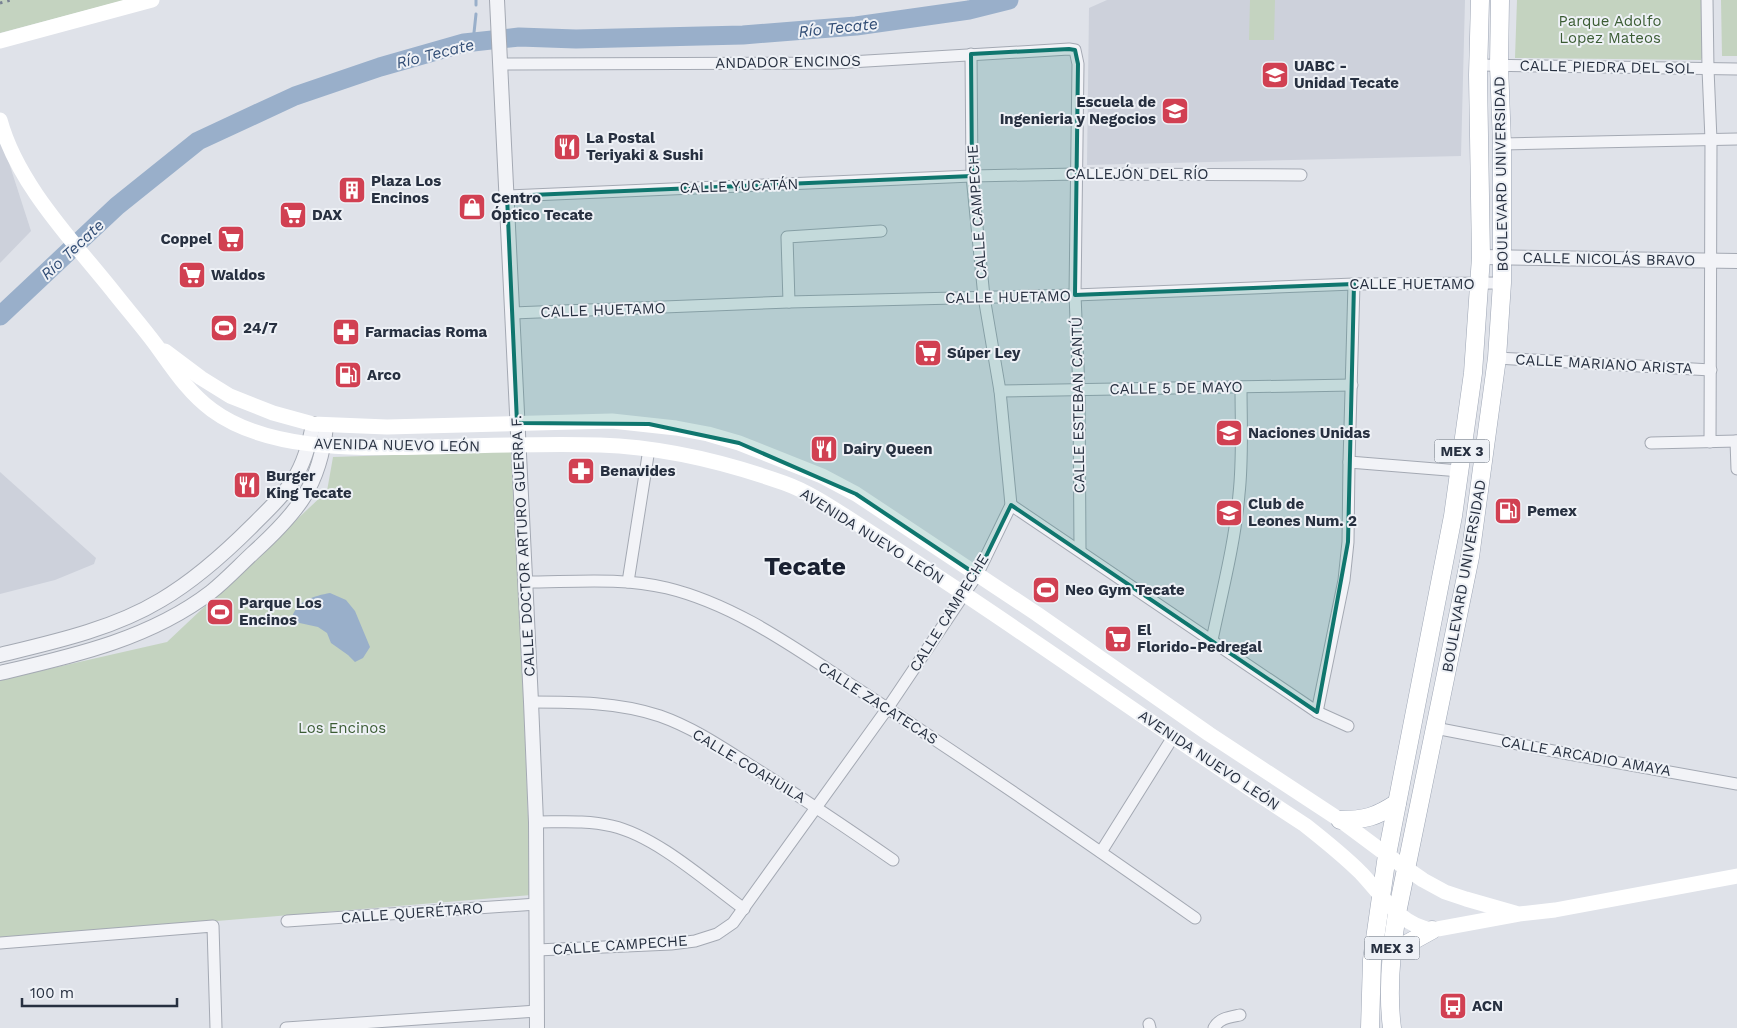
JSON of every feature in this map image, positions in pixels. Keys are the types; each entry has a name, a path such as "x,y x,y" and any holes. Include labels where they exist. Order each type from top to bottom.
{"main road":[{"path":"0,41 152,0"},
{"name":"BOULEVARD UNIVERSIDAD","path":"1370,1028 1372,960 1387,856 1453,516 1473,373 1481,258 1478,65 1480,0"},
{"name":"BOULEVARD UNIVERSIDAD","path":"1392,1028 1390,988 1397,913 1470,557 1497,358 1502,283 1500,0"},
{"path":"0,120 17,162 40,199 154,342"},
{"name":"AVENIDA NUEVO LEÓN","path":"154,342 201,378 230,396 273,413 319,425 387,428 612,421 648,424 708,434 740,443 822,476 856,494 977,575 1209,734 1340,820 1387,856 1423,880 1445,892 1490,907 1519,914"},
{"name":"AVENIDA NUEVO LEÓN","path":"154,342 183,384 214,412 238,425 255,431 317,445 603,445 649,449 719,462 796,488 821,501 964,594 1173,738 1304,825 1338,852 1397,913 1415,925 1432,930"},
{"path":"1453,516 1455,546 1462,556 1470,557"},
{"path":"1340,820 1360,820 1373,817 1397,803"},
{"path":"1392,955 1403,946 1432,930 1519,914 1555,910 1737,876"}],"street":[{"path":"1707,0 1711,140 1710,442"},
{"name":"CALLE DOCTOR ARTURO GUERRA F.","path":"497,3 532,702 536,822 537,1028"},
{"name":"ANDADOR ENCINOS","path":"500,64 833,63 971,54 1075,50"},
{"name":"CALLE ESTEBAN CANTÚ","path":"1075,50 1078,64 1075,295 1080,550"},
{"name":"CALLE CAMPECHE","path":"537,950 670,944 695,941 717,934 733,923 887,709 977,575 1011,504 1000,391 984,297 972,176 971,54"},
{"name":"CALLE PIEDRA DEL SOL","path":"1478,65 1737,69"},
{"path":"1502,144 1737,139"},
{"name":"CALLEJÓN DEL RÍO","path":"972,176 1076,174 1301,175"},
{"name":"CALLE YUCATÁN","path":"507,196 972,176"},
{"path":"789,302 787,237 881,231"},
{"name":"CALLE NICOLÁS BRAVO","path":"1481,258 1737,261"},
{"name":"CALLE HUETAMO","path":"513,313 1354,284 1502,283"},
{"path":"1317,712 1344,580 1348,542 1354,284"},
{"name":"CALLE MARIANO ARISTA","path":"1497,358 1711,370"},
{"name":"CALLE 5 DE MAYO","path":"1000,391 1352,385"},
{"path":"1212,640 1230,554 1239,495 1241,465 1240,387"},
{"path":"0,673 98,649 165,621 210,592 269,539 298,506 314,480 319,425"},
{"path":"1651,443 1736,441 1737,468"},
{"path":"0,655 38,646 110,624 160,601 183,586 240,538 286,492 296,478 304,461 317,445"},
{"path":"628,582 649,449"},
{"path":"1349,462 1460,471"},
{"path":"1011,504 1317,712 1348,726"},
{"name":"CALLE ZACATECAS","path":"525,582 628,582 675,591 708,601 746,619 887,709 1196,918"},
{"path":"38,646 42,664"},
{"name":"CALLE COAHUILA","path":"532,702 576,702 622,707 660,716 702,735 817,808 893,860"},
{"name":"CALLE ARCADIO AMAYA","path":"1435,728 1737,784"},
{"path":"1100,852 1173,738"},
{"path":"536,822 580,822 613,826 638,836 670,855 744,909"},
{"name":"CALLE QUERÉTARO","path":"287,921 537,904"},
{"path":"0,943 213,926 216,1028"},
{"path":"286,1028 537,1011"},
{"path":"1214,1028 1222,1020 1240,1015"}],"highlighted area":[{"path":"1075,50 1078,64 1075,295 1354,284 1348,542 1317,712 1011,505 977,575 856,494 739,443 649,424 517,423 507,196 972,176 971,54"}],"shaded area":[{"name":"UABC - Unidad Tecate","path":"1107,0 1465,0 1461,156 1087,165 1089,8"},
{"path":"0,135 31,231 0,263"},
{"path":"0,472 96,558 94,564 55,580 0,594"}],"green space":[{"path":"0,0 125,0 0,33"},
{"path":"1250,0 1275,0 1274,40 1249,40"},
{"name":"Parque Adolfo Lopez Mateos","path":"1517,0 1703,0 1703,55 1701,60 1515,58"},
{"path":"1721,0 1737,0 1737,56 1722,56"},
{"name":"Los Encinos","path":"514,451 531,895 0,939 0,680 167,642 327,491 333,457"}],"water":[{"path":"330,593 346,600 355,611 370,647 363,658 355,662 331,643 327,633 318,627 295,622 292,617 298,606 302,603 313,597"}],"waterway":[{"path":"476,0 476,5"},
{"name":"Río Tecate","path":"0,316 117,206 198,141 295,96 380,67 464,43 519,37 576,39 743,35 856,26 969,10 1009,0"},
{"path":"473,42 476,14"}],"railway":[{"path":"0,3 11,0"}],"place":[{"name":"UABC - Unidad Tecate","path":"1275,75"},
{"name":"Escuela de Ingenieria y Negocios","path":"1175,111"},
{"name":"La Postal Teriyaki & Sushi","path":"567,147"},
{"name":"Plaza Los Encinos","path":"352,190"},
{"name":"Centro Óptico Tecate","path":"472,207"},
{"name":"DAX","path":"293,215"},
{"name":"Coppel","path":"231,239"},
{"name":"Waldos","path":"192,275"},
{"name":"24/7","path":"224,328"},
{"name":"Farmacias Roma","path":"346,332"},
{"name":"Súper Ley","path":"928,353"},
{"name":"Arco","path":"348,375"},
{"name":"Naciones Unidas","path":"1229,433"},
{"name":"Dairy Queen","path":"824,449"},
{"name":"Benavides","path":"581,471"},
{"name":"Burger King Tecate","path":"247,485"},
{"name":"Pemex","path":"1508,511"},
{"name":"Club de Leones Num. 2","path":"1229,513"},
{"name":"Neo Gym Tecate","path":"1046,590"},
{"name":"Parque Los Encinos","path":"220,612"},
{"name":"El Florido-Pedregal","path":"1118,639"},
{"name":"ACN","path":"1453,1006"}],"district":[{"name":"Tecate","path":"805,566"}]}
